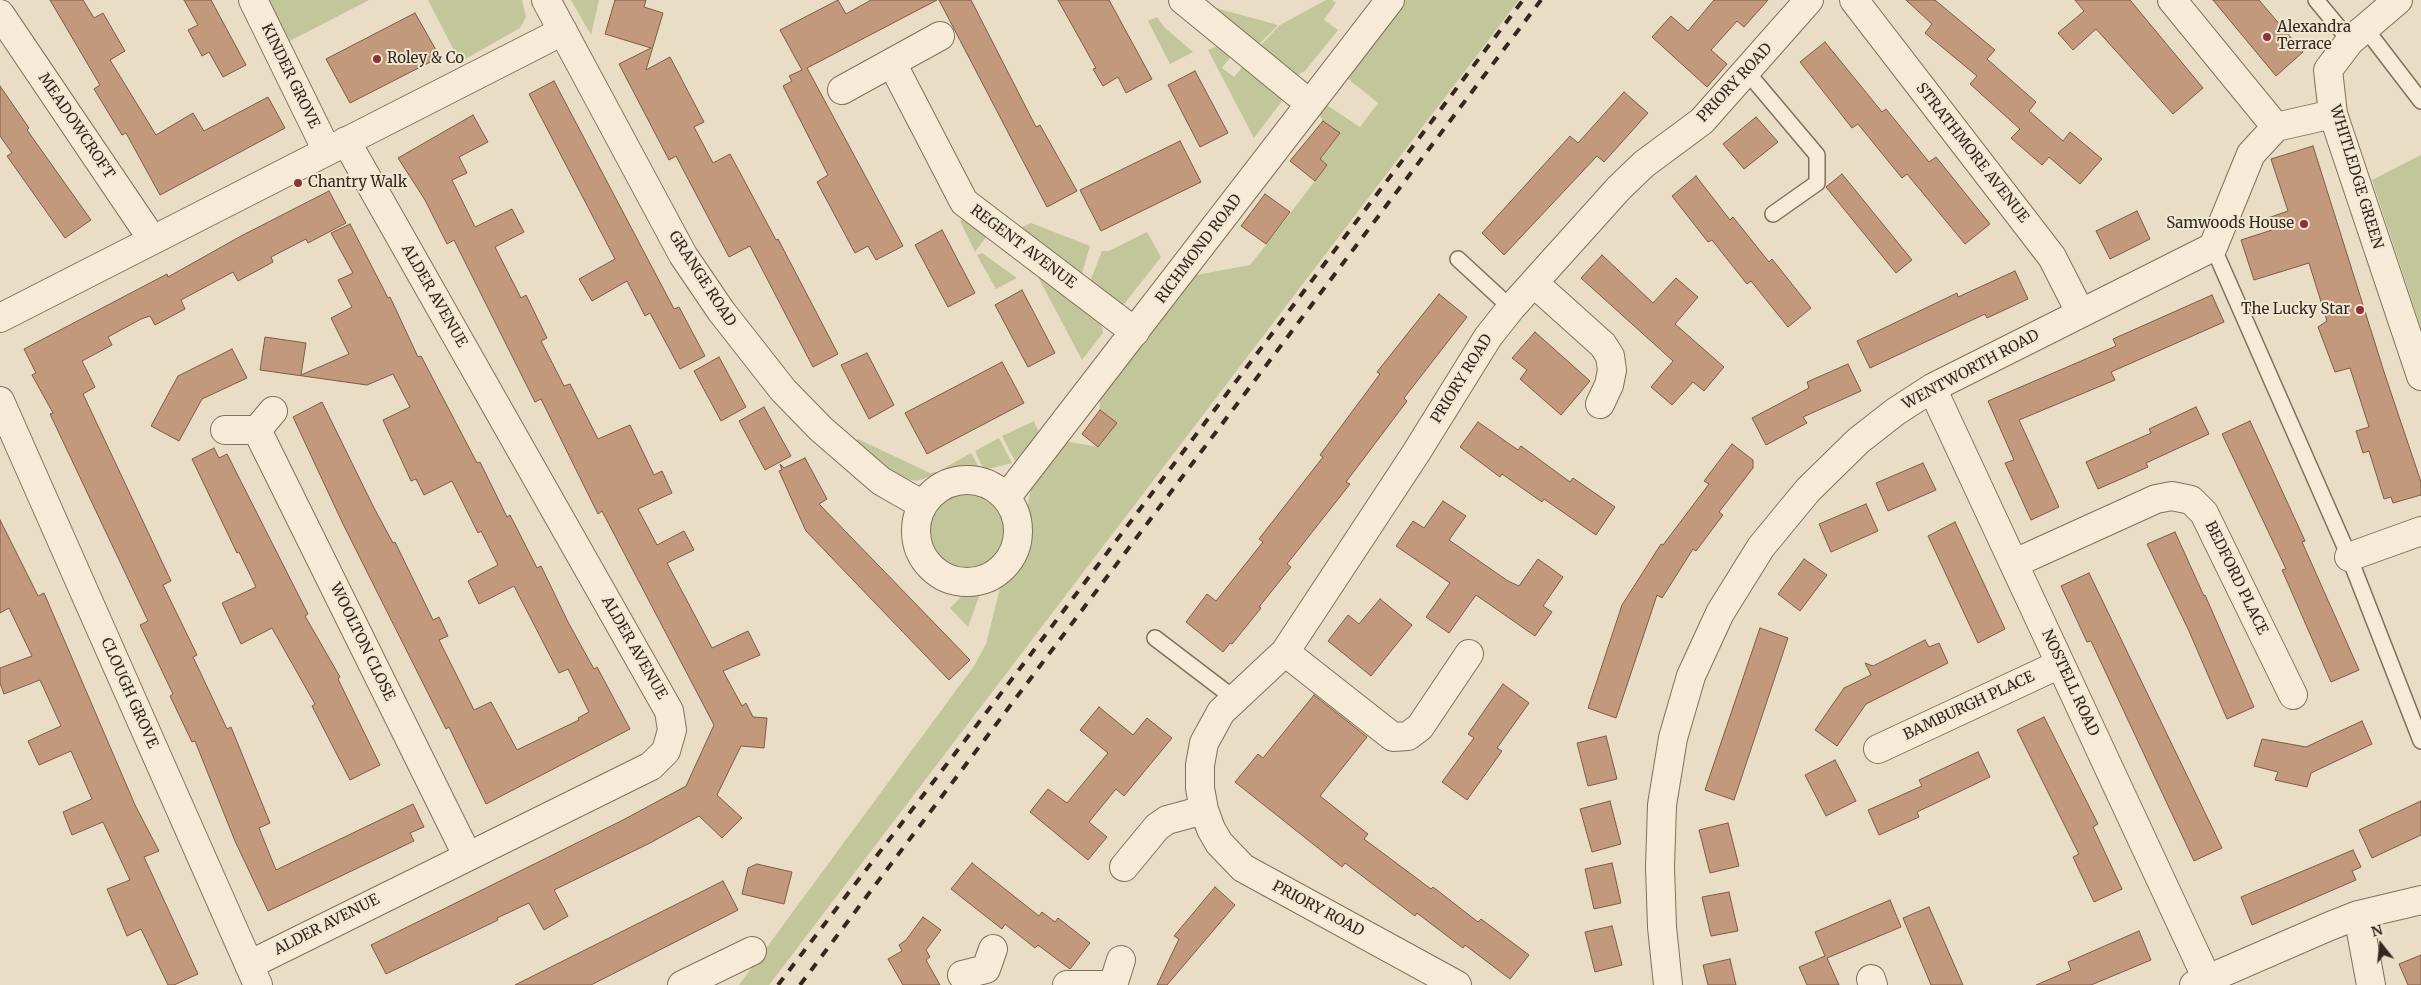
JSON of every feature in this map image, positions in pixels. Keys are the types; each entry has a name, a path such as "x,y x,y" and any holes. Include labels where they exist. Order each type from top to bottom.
{"street":[{"name":"KINDER GROVE","path":"253,0 337,146"},
{"name":"GRANGE ROAD","path":"546,0 683,255 721,311 782,390 821,429 881,481 924,505"},
{"path":"1183,0 1310,104"},
{"name":"RICHMOND ROAD","path":"1006,498 1390,0"},
{"name":"PRIORY ROAD","path":"1457,985 1242,868 1219,843 1204,810 1200,788 1200,765 1204,743 1221,712 1285,652 1416,453 1488,337 1511,308 1619,188 1644,164 1702,121 1809,0"},
{"name":"STRATHMORE AVENUE","path":"1854,0 2052,257 2080,312"},
{"path":"2172,0 2276,127"},
{"name":"WHITLEDGE GREEN","path":"2398,0 2357,35 2328,70 2333,114 2421,376"},
{"name":"MEADOWCROFT","path":"5,31 152,239"},
{"path":"0,318 563,31"},
{"path":"842,90 940,36"},
{"name":"REGENT AVENUE","path":"892,63 964,202 1135,332"},
{"path":"2213,247 2251,154 2276,127 2333,114"},
{"name":"ALDER AVENUE","path":"253,975 467,855 651,766 666,751 672,730 669,711 337,146"},
{"name":"WENTWORTH ROAD","path":"1668,985 1662,928 1660,868 1662,805 1673,738 1691,676 1720,613 1761,547 1808,490 1858,441 1895,412 1932,388 2080,312 2213,247"},
{"path":"1534,282 1603,345 1610,356 1612,370 1609,385 1600,404"},
{"name":"NOSTELL ROAD","path":"1932,388 2015,563 2201,982"},
{"name":"CLOUGH GROVE","path":"0,401 253,975"},
{"name":"WOOLTON CLOSE","path":"225,430 265,420 467,855"},
{"path":"963,480 979,482 994,487 1006,498 1015,513 1019,529 1016,546 1008,562 996,573 980,581 963,582 946,578 932,568 922,554 917,538 917,521 924,505 934,493 948,484 963,480"},
{"name":"BEDFORD PLACE","path":"2015,563 2156,498 2172,496 2191,500 2204,513 2293,695"},
{"path":"2349,557 2421,531"},
{"path":"1285,652 1393,737 1408,736 1420,727 1469,654"},
{"name":"BAMBURGH PLACE","path":"1878,749 2060,664"},
{"path":"1124,867 1157,827 1167,820 1204,810"},
{"path":"2201,982 2358,915 2421,900"},
{"path":"2358,915 2371,985"},
{"path":"682,985 731,972 752,951"},
{"path":"1067,985 1103,985"}],"lane":[{"path":"2316,0 2357,35 2421,101"},
{"path":"1747,72 1817,155 1818,183 1773,214"},
{"path":"2213,247 2349,557 2421,741"},
{"path":"1458,259 1511,308"},
{"path":"1155,638 1236,699"}],"green space":[{"path":"269,0 369,0 290,41"},
{"path":"428,0 522,0 526,17 520,28 460,62"},
{"path":"571,0 599,0 591,35"},
{"path":"1326,0 1332,0 1336,3 1324,20 1338,30 1305,71 1297,75 1258,48 1280,25"},
{"path":"1403,0 1519,0 769,985 739,985 974,666 986,644 1000,588 1025,556 1029,539 1030,524 1027,511 1031,487 1064,441 1099,447 1117,423 1100,410 1099,397 1191,276 1250,265 1266,245 1327,165 1320,160 1340,133 1323,121 1318,112 1325,104 1360,127 1378,103 1346,77"},
{"path":"1212,7 1278,25 1256,47"},
{"path":"1157,17 1164,27 1193,52 1170,64 1148,21"},
{"path":"1218,46 1233,54 1222,68 1234,77 1245,64 1279,92 1282,101 1254,138 1208,50"},
{"path":"2421,155 2421,328 2372,180"},
{"path":"964,219 987,236 975,252 960,221"},
{"path":"1031,223 1090,246 1082,273 1077,276 1016,230"},
{"path":"1147,232 1161,257 1125,303 1122,305 1092,288 1091,279 1102,251 1109,251"},
{"path":"982,253 1017,278 996,289 977,255"},
{"path":"1036,273 1101,323 1103,333 1082,360"},
{"path":"1034,421 1039,433 1015,461 1002,436"},
{"path":"999,438 1012,463 984,470 975,451"},
{"path":"858,439 930,473 938,472 939,474 916,481 902,478 855,443"},
{"path":"971,453 980,469 957,469 942,472 941,470"},
{"path":"966,495 980,498 993,506 1001,519 1004,533 1001,547 993,560 980,568 966,571 952,568 939,560 931,547 928,533 931,519 939,506 952,498"},
{"path":"980,594 968,627 950,608 962,596"}],"building":[{"path":"50,0 83,0 94,18 103,13 125,51 110,60 156,135 193,113 204,131 268,97 285,128 160,195 126,133 122,135 94,89 100,85"},
{"path":"184,0 211,0 246,65 223,77 209,52 202,56 188,30 198,25"},
{"path":"615,0 646,0 644,7 663,13 646,70 670,57 704,122 694,127 713,163 730,154 776,240 778,239 838,354 813,367 750,246 729,257 676,156 669,160 619,64 651,48 605,34"},
{"path":"838,0 846,14 871,0 937,0 807,68 903,246 876,260 868,246 855,253 817,182 828,175 783,86 792,81 789,76 802,70 780,30"},
{"path":"939,0 971,0 1036,127 1040,125 1077,191 1047,207"},
{"path":"1058,0 1109,0 1152,79 1126,93 1118,77 1103,86 1093,69 1096,68"},
{"path":"1714,0 1768,0 1744,27 1737,21 1711,50 1727,64 1707,87 1652,37 1671,16 1688,31"},
{"path":"1906,0 1935,0 1995,50 1987,59 2036,102 2029,111 2063,141 2070,132 2102,159 2080,184 2049,157 2042,165 2011,138 2020,129 1970,84 1977,76 1925,33 1932,24"},
{"path":"2075,0 2130,0 2203,88 2173,114 2096,29 2073,50 2058,33 2084,11"},
{"name":"Alexandra Terrace","path":"2213,0 2259,0 2303,52 2276,76"},
{"path":"415,13 440,57 350,103 326,59"},
{"path":"1825,42 1882,112 1886,109 1929,162 1936,157 1990,224 1965,244 1907,174 1902,178 1858,124 1852,128 1800,62"},
{"path":"1195,71 1228,133 1200,147 1168,85"},
{"path":"554,81 674,309 679,307 705,356 680,369 650,313 645,316 627,281 592,301 579,279 615,259 529,94"},
{"path":"0,86 29,128 27,130 91,220 65,238 7,156 12,153 0,136"},
{"path":"1624,92 1648,113 1604,162 1597,156 1504,255 1482,233 1570,136 1578,143"},
{"path":"473,115 488,142 459,157 467,173 452,180 475,227 512,209 524,232 495,247 521,298 526,295 547,338 541,341 564,386 570,384 598,439 630,425 654,475 662,471 672,493 638,509 657,545 684,531 694,550 667,563 712,648 748,631 760,655 723,671 742,706 746,703 753,717 767,718 764,748 741,746 717,795 742,818 722,838 699,816 650,843 554,890 568,916 544,930 529,903 386,974 371,945 623,820 686,786 714,725 602,511 598,514 541,399 535,402 454,240 447,244 425,200 398,158"},
{"path":"1756,117 1778,142 1744,169 1723,144"},
{"path":"1323,121 1340,133 1320,159 1327,165 1315,181 1290,161"},
{"path":"1180,141 1201,182 1101,231 1080,190"},
{"path":"2313,146 2385,375 2421,482 2421,495 2393,503 2391,497 2384,499 2369,451 2363,453 2356,431 2369,427 2350,368 2335,372 2318,327 2327,321 2309,263 2254,280 2241,240 2272,230 2268,218 2288,211 2271,159"},
{"path":"1842,174 1912,260 1896,273 1826,187"},
{"path":"1696,176 1730,220 1733,217 1769,262 1772,259 1811,308 1788,327 1751,281 1747,284 1712,240 1708,242 1672,196"},
{"path":"329,191 346,223 308,243 306,239 271,257 273,262 238,281 233,272 181,300 185,309 155,325 150,316 141,319 108,337 112,345 82,361 95,387 83,394 171,581 163,585 197,655 193,657 227,729 231,727 270,823 259,828 276,870 413,804 424,827 410,833 414,841 268,911 235,841 195,741 192,742 170,696 173,694 140,625 148,621 50,414 53,413 32,375 36,373 24,349 167,274 168,277 241,236"},
{"path":"1265,194 1290,212 1266,244 1241,226"},
{"path":"2137,211 2150,239 2110,259 2096,231"},
{"path":"350,224 388,298 390,297 418,357 421,356 477,463 480,462 507,517 510,515 537,568 541,566 568,622 594,669 597,667 630,729 486,804 449,727 446,729 343,524 293,417 322,402 374,508 393,543 395,542 433,620 439,617 448,636 439,640 474,710 491,702 517,750 579,720 578,718 589,712 568,669 559,673 514,586 479,604 468,581 498,565 481,531 478,533 452,481 424,495 416,479 411,481 383,420 410,407 393,374 367,385 260,370 265,337 306,343 301,375 349,354 331,318 352,307 338,280 353,273 331,233"},
{"path":"942,230 975,293 948,307 915,245"},
{"path":"1602,255 1653,303 1676,278 1698,297 1675,324 1724,367 1704,391 1693,382 1672,405 1651,387 1673,361 1581,278"},
{"path":"2015,271 2028,299 1987,318 1985,314 1870,368 1857,341 1957,293 1958,297"},
{"path":"1022,290 1055,353 1028,367 995,305"},
{"path":"1439,294 1467,317 1404,398 1407,401 1346,482 1350,484 1287,564 1291,567 1259,607 1261,608 1232,644 1230,643 1223,652 1186,622 1207,594 1216,601 1263,542 1259,539 1323,457 1320,455 1380,374 1377,372"},
{"path":"2212,295 2224,322 2111,372 2115,380 2019,420 2059,507 2031,520 2005,463 2014,460 1988,401 2116,346 2113,339"},
{"path":"1535,332 1590,381 1561,415 1520,379 1527,370 1512,358"},
{"path":"232,349 247,378 202,399 179,441 151,426 178,376"},
{"path":"867,353 894,405 869,419 841,365"},
{"path":"719,357 746,407 721,421 694,371"},
{"path":"1002,362 1024,403 927,454 905,413"},
{"path":"1848,364 1861,391 1803,417 1807,423 1766,445 1752,418 1809,388 1807,382"},
{"path":"764,407 791,456 765,470 739,421"},
{"path":"2196,407 2209,434 2146,463 2148,467 2098,489 2086,462 2151,433 2149,429"},
{"path":"1100,410 1117,423 1098,447 1082,434"},
{"path":"2250,421 2305,541 2302,542 2359,670 2331,682 2282,570 2286,569 2222,434"},
{"path":"1478,422 1518,450 1521,446 1570,482 1573,478 1615,507 1596,535 1544,499 1542,502 1502,474 1500,477 1460,447"},
{"path":"1732,444 1753,460 1753,468 1719,512 1723,515 1696,551 1693,549 1662,598 1657,595 1616,718 1588,708 1622,605 1661,544 1663,545 1709,484 1704,481"},
{"path":"214,448 219,458 227,454 308,614 305,616 340,677 338,679 380,765 350,780 312,706 315,704 272,628 241,644 222,603 256,587 239,552 237,553 192,459"},
{"path":"805,458 827,499 819,504 970,660 949,680 806,531 779,471 782,470 780,464 784,468"},
{"path":"1923,463 1936,490 1888,511 1876,483"},
{"path":"1443,501 1466,516 1449,540 1508,581 1519,586 1538,559 1563,577 1543,606 1552,612 1535,636 1476,595 1449,633 1426,617 1450,583 1396,546 1413,521 1424,528"},
{"path":"1866,504 1878,531 1831,552 1819,524"},
{"path":"0,520 38,596 44,593 135,805 159,851 144,857 198,974 174,985 168,985 141,929 127,936 107,889 130,880 103,822 72,835 63,812 92,799 71,751 39,765 28,741 61,726 40,680 4,694 0,683 0,668 32,656 9,608 0,613"},
{"path":"1955,522 2005,629 1978,643 1928,536"},
{"path":"2175,532 2254,707 2227,719 2189,631 2147,544"},
{"path":"1804,559 1827,575 1800,611 1778,594"},
{"path":"2089,573 2222,848 2194,861 2091,641 2087,642 2061,586"},
{"path":"1380,599 1412,625 1371,676 1328,641 1348,615 1359,624"},
{"path":"1760,628 1788,638 1734,800 1705,790"},
{"path":"1925,640 1929,647 1939,643 1948,663 1866,704 1837,746 1815,730 1844,688 1871,675 1865,663 1873,666"},
{"path":"1503,684 1529,703 1497,748 1502,751 1467,800 1442,782 1474,738 1468,734"},
{"path":"1314,695 1367,737 1320,796 1368,834 1364,839 1431,889 1433,887 1478,922 1481,919 1529,955 1510,979 1465,945 1463,948 1417,913 1415,916 1345,863 1342,867 1235,782 1258,754 1263,758"},
{"path":"1099,707 1133,735 1147,718 1172,738 1124,796 1116,789 1089,822 1107,837 1088,860 1030,812 1048,789 1067,803 1108,753 1080,730"},
{"path":"2044,717 2098,824 2093,827 2122,889 2094,902 2073,857 2079,854 2017,730"},
{"path":"2362,721 2372,744 2311,773 2307,787 2275,780 2278,772 2254,766 2262,739 2306,747"},
{"path":"1606,736 1617,779 1588,786 1577,743"},
{"path":"1978,752 1990,777 1917,812 1919,817 1879,835 1868,810 1922,786 1919,780"},
{"path":"1835,760 1856,801 1826,816 1805,775"},
{"path":"1610,801 1621,844 1592,852 1580,809"},
{"path":"2421,801 2421,835 2372,858 2359,830"},
{"path":"1728,823 1739,866 1710,873 1699,830"},
{"path":"2353,850 2361,867 2352,871 2356,880 2252,925 2241,897"},
{"path":"972,863 1039,916 1042,912 1055,922 1058,918 1090,943 1070,969 1038,945 1035,948 1005,924 1002,929 951,889"},
{"path":"1612,863 1621,903 1594,909 1585,869"},
{"path":"757,864 792,872 784,904 742,894 748,868"},
{"path":"723,881 738,910 591,985 515,985"},
{"path":"1215,887 1235,905 1167,985 1157,985 1179,939 1174,936"},
{"path":"1729,892 1738,931 1711,936 1702,897"},
{"path":"1890,900 1901,927 1827,958 1839,985 1807,985 1799,967 1825,956 1815,932"},
{"path":"1929,907 1963,985 1931,985 1903,918"},
{"path":"923,917 941,930 926,950 930,957 926,960 940,985 903,985 888,959 902,951 899,945 906,940"},
{"path":"1612,926 1622,965 1595,972 1585,932"},
{"path":"2139,931 2151,960 2091,985 2036,985 2071,970 2068,962"},
{"path":"2421,955 2421,985 2408,985 2399,964"},
{"path":"1730,959 1736,985 1708,985 1703,965"}],"railway":[{"path":"778,985 1028,658 1523,0"},
{"path":"800,985 1541,0"}],"place":[{"name":"Alexandra Terrace","path":"2267,37"},
{"name":"Roley & Co","path":"377,59"},
{"name":"Chantry Walk","path":"298,183"},
{"name":"Samwoods House","path":"2304,224"},
{"name":"The Lucky Star","path":"2360,310"}]}
